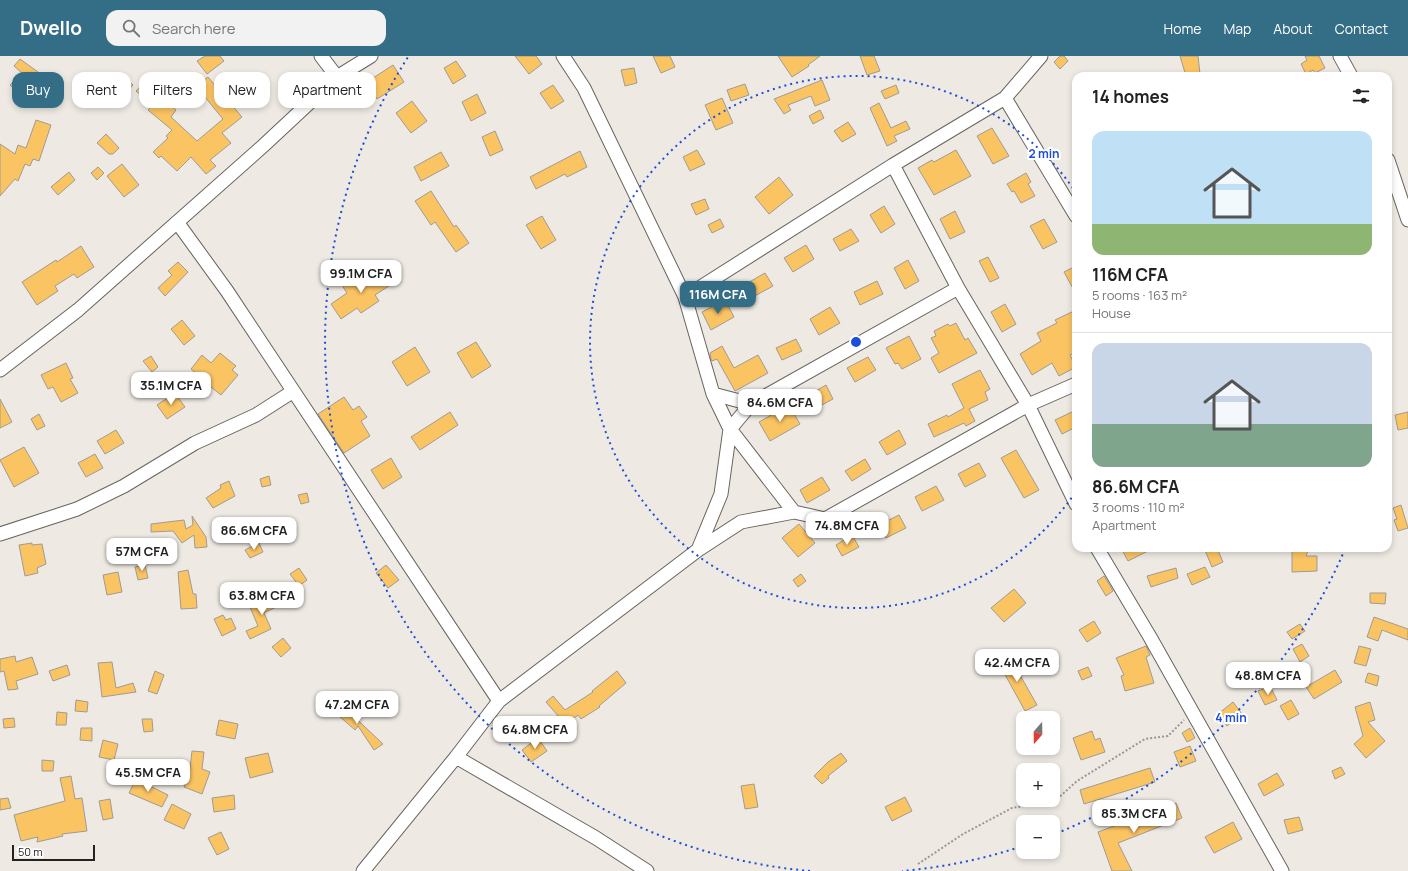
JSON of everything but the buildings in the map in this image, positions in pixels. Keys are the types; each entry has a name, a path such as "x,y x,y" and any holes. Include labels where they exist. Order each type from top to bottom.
{"street":[{"path":"321,56 333,72"},
{"path":"345,72 371,56"},
{"path":"563,56 584,88 685,297 713,394 730,429 794,512"},
{"path":"685,297 893,165 1005,98 1041,56"},
{"path":"1340,56 1345,72"},
{"path":"1005,98 1072,209"},
{"path":"0,370 78,310 304,108"},
{"path":"893,165 958,288 1028,405 1072,496"},
{"path":"1392,172 1408,220"},
{"path":"177,222 226,291 499,700"},
{"path":"698,550 721,494 730,429 751,404 958,288"},
{"path":"363,871 456,757 499,700 698,550 741,522 794,512 825,519 1028,405 1072,386"},
{"path":"0,534 77,509 124,486 195,443 256,415 292,392"},
{"path":"713,394 751,404"},
{"path":"1099,552 1282,871"},
{"path":"456,757 596,838 647,871"}],"path":[{"path":"918,864 962,834 1012,808 1055,802 1077,781 1145,739 1168,736 1192,712"}]}
